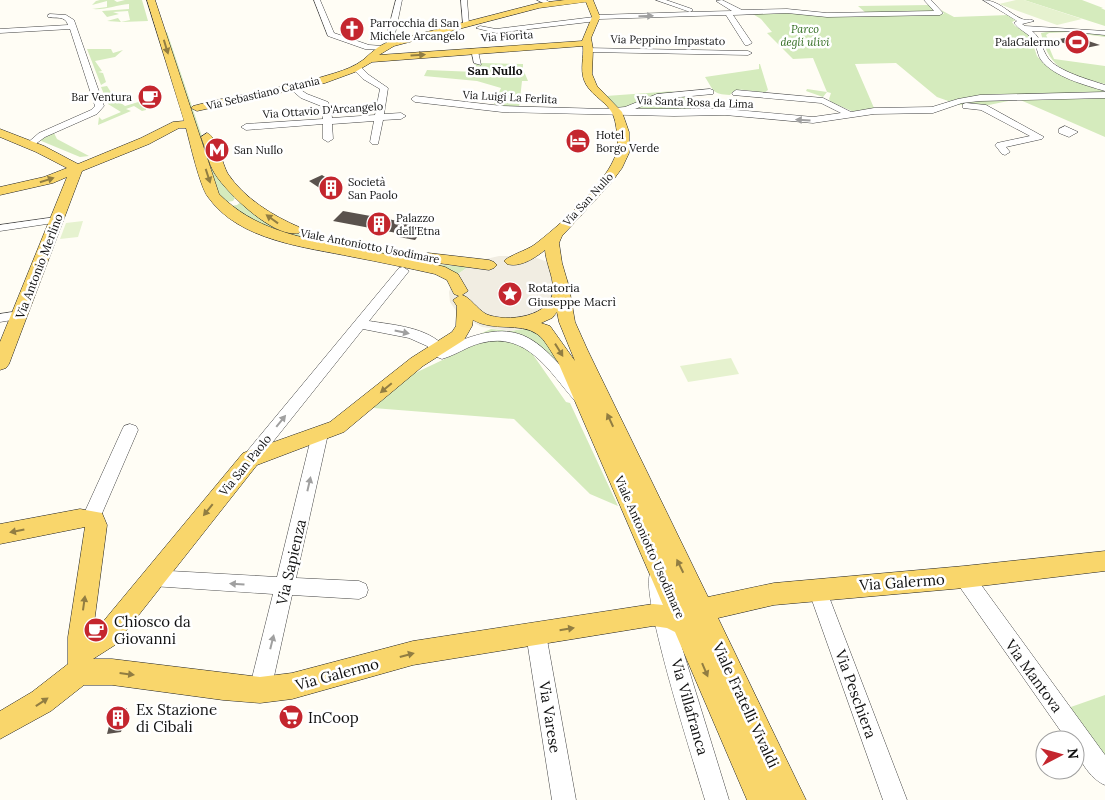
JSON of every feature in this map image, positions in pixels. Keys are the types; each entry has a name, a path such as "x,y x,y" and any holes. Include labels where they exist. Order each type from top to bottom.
{"main road":[{"path":"151,0 192,116"},
{"path":"160,0 186,75"},
{"name":"Via Sebastiano Catania","path":"192,116 218,102 265,94 355,73 380,48 391,44 467,23 550,4 583,0"},
{"path":"589,0 597,18 587,34 587,76 623,138"},
{"name":"Via Fiorita","path":"370,58 587,46"},
{"path":"192,94 192,116"},
{"name":"Via San Nullo","path":"512,261 530,254 555,235 616,168 622,155 623,138 616,111 603,106"},
{"path":"0,191 42,182 119,151 181,123 192,116"},
{"name":"Viale Antoniotto Usodimare","path":"192,116 220,172 239,193 276,223 298,231 442,260 489,265"},
{"name":"Viale Antoniotto Usodimare","path":"192,116 214,194 221,204 241,220 270,233 305,243 440,270 453,277 463,299"},
{"path":"6,136 30,145 77,168"},
{"path":"61,159 89,159 119,151"},
{"name":"Via Antonio Merlino","path":"0,364 77,168"},
{"path":"221,204 234,203 238,200 239,193"},
{"name":"Viale Antoniotto Usodimare","path":"555,235 552,242 554,263 567,322 683,617"},
{"path":"250,459 337,427 405,372 441,351 462,338 476,332 516,323 548,312 559,300 560,287 551,273 539,266 512,261 489,265 469,276 463,283 465,320 462,331 441,351"},
{"path":"463,299 483,319 516,323"},
{"name":"Viale Antoniotto Usodimare","path":"516,323 539,326 550,336 566,361 683,617"},
{"name":"Via San Paolo","path":"80,661 106,637 250,459"},
{"path":"0,534 80,518 91,518 96,525 80,637 80,661 52,696 25,713 0,725"},
{"name":"Via Galermo","path":"80,661 112,672 223,688 260,690 292,686 413,653 536,634 683,617 774,594 964,577 1105,561"},
{"name":"Viale Fratelli Vivaldi","path":"683,617 762,800"},
{"name":"Viale Fratelli Vivaldi","path":"683,617 791,800"}],"street":[{"path":"316,0 331,34 368,47 380,48"},
{"path":"391,44 391,34 399,0"},
{"path":"464,0 467,23"},
{"path":"540,0 550,4"},
{"path":"659,0 684,11"},
{"path":"480,28 496,31 597,18 684,11 728,14 787,11 829,15 940,12 926,0"},
{"path":"986,0 1040,29"},
{"path":"719,1 734,7 741,13"},
{"path":"728,14 748,43"},
{"path":"1012,14 1022,24 1040,29 1105,32"},
{"path":"30,145 42,135 94,112 100,106 67,17 50,16"},
{"path":"1022,24 1040,29"},
{"path":"0,32 72,28"},
{"path":"1040,29 1043,57 1048,63 1059,70 1105,87"},
{"name":"Via Peppino Impastato","path":"587,46 646,52 748,52"},
{"path":"474,51 478,63"},
{"path":"355,73 384,88 375,142"},
{"path":"292,87 304,96 325,104 328,139"},
{"path":"616,111 657,97 710,92"},
{"path":"736,93 827,98 851,115"},
{"path":"954,106 967,99 1000,96 1079,97 1105,95"},
{"name":"Via Luigi La Ferlita","path":"415,99 502,109 603,106"},
{"path":"523,105 603,106"},
{"path":"954,106 973,105 983,107 1051,134 1000,145 1005,152"},
{"name":"Via Santa Rosa da Lima","path":"616,111 674,114 725,112 807,120 882,110 927,112 954,106"},
{"name":"Via Ottavio D'Arcangelo","path":"246,127 401,116"},
{"path":"6,136 36,135 66,124"},
{"path":"0,228 56,220"},
{"name":"Via San Paolo","path":"250,459 403,271"},
{"path":"0,318 19,315"},
{"path":"361,324 422,337 441,351 489,336 504,335 518,337 536,348 585,402"},
{"path":"91,518 130,430"},
{"name":"Via Sapienza","path":"260,690 320,434"},
{"name":"Via Mantova","path":"964,577 1105,774"},
{"path":"152,578 359,590"},
{"name":"Via Peschiera","path":"817,589 895,800"},
{"name":"Via Villafranca","path":"683,617 717,800"},
{"name":"Via Varese","path":"536,634 564,800"}],"green space":[{"path":"100,0 114,0 117,2 142,0 148,21 121,22 130,20 128,11 113,12 119,14 107,17 102,11 129,9 129,4 102,9 92,9 107,7 107,1 92,5"},
{"path":"1024,0 1082,0 1105,10 1105,26"},
{"path":"1024,0 1082,19 1057,25 999,4"},
{"path":"930,5 936,12 866,13 858,6"},
{"name":"Parco degli ulivi","path":"941,10 954,17 1009,15 1016,20 1012,22 1015,26 1029,33 1037,56 1043,63 1104,90 1104,92 951,102 937,97 896,63 855,64 874,108 854,112 831,102 829,99 831,93 827,92 813,58 793,59 767,33 772,32 761,19 751,13 790,11 812,14 944,14"},
{"path":"118,18 121,22 107,21"},
{"path":"1057,30 1105,35 1105,37 1068,32 1049,33 1046,35 1051,45 1049,47 1054,59 1105,66 1105,84 1072,74 1056,64 1045,46 1041,33"},
{"path":"165,32 167,32 215,175 235,198 233,201 227,202 220,196"},
{"path":"87,49 111,49 113,53 123,50 115,57 95,61 102,71 98,72 103,73 106,82 101,85"},
{"path":"474,64 523,64 528,81 522,81 519,108 503,107 494,104 501,88 477,81 424,76 427,70 476,72"},
{"path":"759,64 768,90 764,93 737,90 730,95 720,94 712,89 705,77 759,69"},
{"path":"107,86 112,94 108,98 114,98 125,106 145,100 146,110 142,111 134,106 126,109 131,111 98,125 99,117 102,120 121,112 108,104 101,87"},
{"path":"807,89 827,92 823,97 806,91"},
{"path":"675,91 651,97 622,108 617,107 606,96"},
{"path":"686,96 692,103 685,105 692,111 633,108 655,99"},
{"path":"1002,97 1105,97 1105,137 1018,99 984,106 973,103 956,104 969,100"},
{"path":"54,133 57,139 89,156 80,157 39,140"},
{"path":"242,201 279,228 293,233 444,265 468,267 458,274 446,268 331,244 267,228 229,206 237,205"},
{"path":"83,221 78,237 60,239 66,223"},
{"path":"530,328 537,330 559,362 527,337 519,334 510,333 466,340 491,329 510,331"},
{"path":"503,339 529,349 566,402 570,403 618,506 590,494 514,419 373,408 413,374 472,346"},
{"path":"731,358 739,374 688,382 680,366"},
{"path":"1105,695 1105,758 1085,730 1068,708"}],"shaded area":[{"name":"Rotatoria Giuseppe Macrì","path":"499,256 537,258 550,263 563,272 570,283 572,295 558,315 538,326 510,331 482,327 459,315 450,302 449,292 458,274 486,259"}],"building":[{"name":"PalaGalermo","path":"1074,36 1100,45 1081,49 1055,40"},
{"name":"Società San Paolo","path":"322,175 342,188 333,197 309,181"},
{"name":"Palazzo dell'Etna","path":"343,211 426,226 415,240 399,237 402,234 333,221"},
{"name":"Ex Stazione di Cibali","path":"127,708 121,732 107,734 113,710"}],"place":[{"name":"Parrocchia di San Michele Arcangelo","path":"352,29"},
{"name":"PalaGalermo","path":"1077,42"},
{"name":"Bar Ventura","path":"150,97"},
{"name":"Hotel Borgo Verde","path":"578,141"},
{"name":"San Nullo","path":"217,150"},
{"name":"Società San Paolo","path":"331,188"},
{"name":"Palazzo dell'Etna","path":"379,224"},
{"name":"Rotatoria Giuseppe Macrì","path":"510,294"},
{"name":"Chiosco da Giovanni","path":"96,630"},
{"name":"InCoop","path":"291,717"},
{"name":"Ex Stazione di Cibali","path":"118,718"}],"district":[{"name":"San Nullo","path":"495,70"}]}
